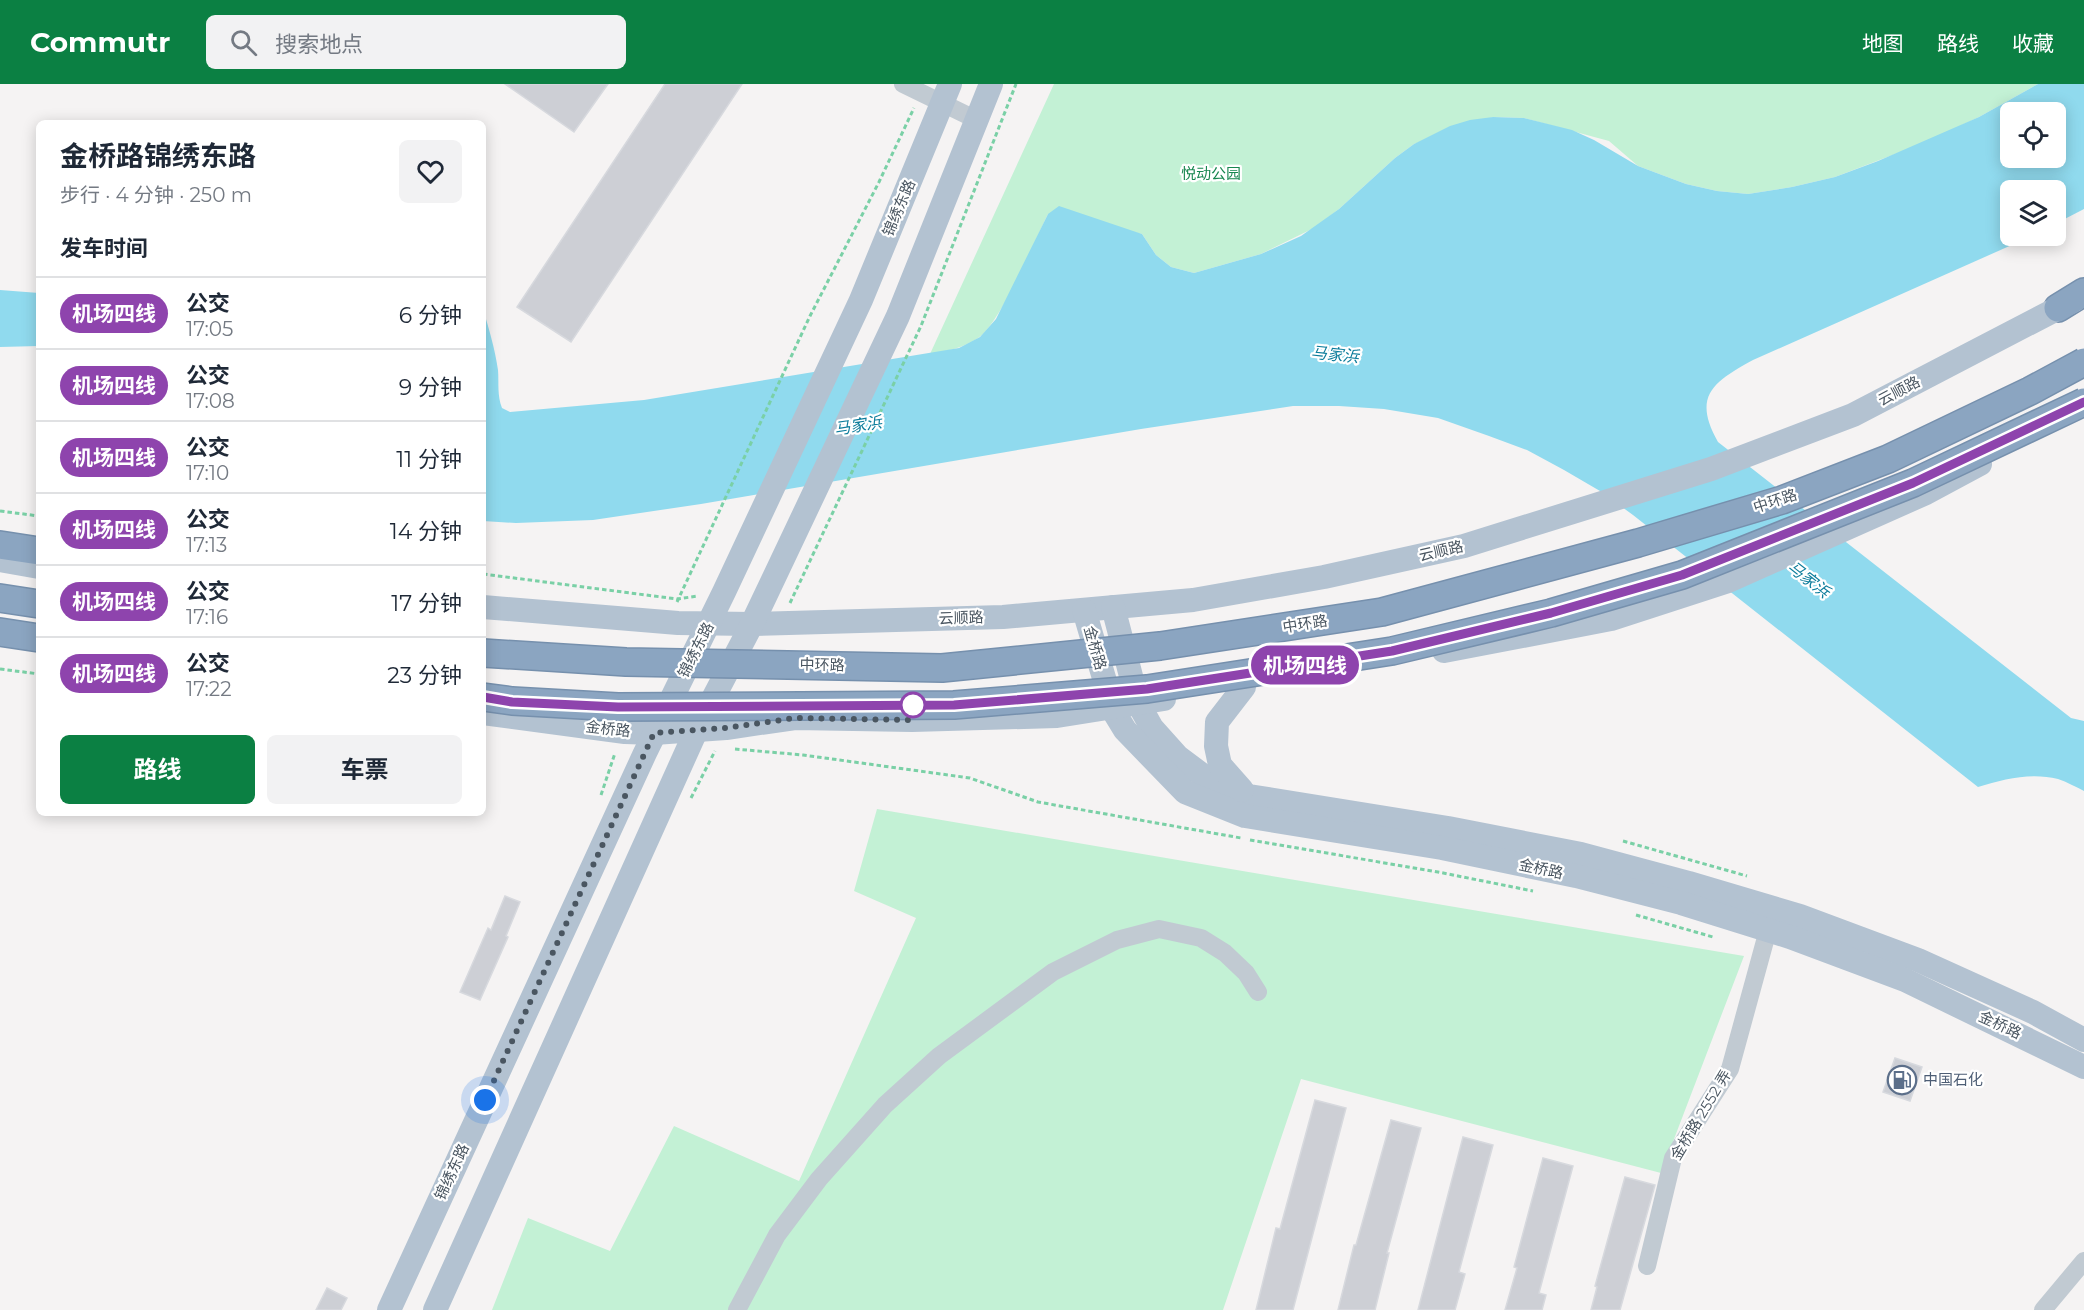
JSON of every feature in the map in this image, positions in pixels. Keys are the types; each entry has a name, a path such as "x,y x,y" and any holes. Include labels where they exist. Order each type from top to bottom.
{"highway":[{"path":"2058,308 2084,293"},
{"name":"中环路","path":"486,653 627,662 942,668 1160,646 1382,612 1627,546 1782,500 1888,459 2030,391 2084,362"},
{"path":"486,698 512,702 618,707 954,705 1147,689 1392,651 1551,613 1682,575 1913,483 2084,402"},
{"path":"0,545 36,551"},
{"path":"0,598 36,604"},
{"path":"0,632 36,638"}],"main road":[{"path":"435,1310 692,741 771,586 898,316 991,84"},
{"name":"锦绣东路","path":"389,1310 649,743 710,623 861,300 938,93"},
{"name":"云顺路","path":"752,624 1004,617 1193,600 1324,577 1464,546 1711,469 1853,415 2058,308"},
{"path":"1111,707 1325,674 1611,619 1728,581 1926,493 2084,412"},
{"path":"0,560 36,566"},
{"path":"486,607 678,623 752,624"},
{"name":"金桥路","path":"1113,607 1138,703 1152,728 1178,757 1209,780 1249,795 1448,828 1559,850 1689,883 1800,916 1918,960 2033,1012 2084,1040"},
{"name":"金桥路","path":"1084,610 1111,707 1125,730 1185,792 1245,816 1442,848 1576,876 1681,903 1768,930 1905,980 2084,1067"},
{"path":"0,644 36,650"},
{"path":"1244,687 1217,722 1216,746 1220,765 1227,775 1249,795"},
{"name":"金桥路","path":"486,713 625,732 649,743 692,741 795,718 912,720 1057,716 1111,707"}],"street":[{"path":"903,84 938,93 977,120"},
{"path":"737,1310 777,1235 819,1179 885,1105 939,1056 1053,972 1117,940 1159,930 1201,938 1225,953 1246,973 1258,992"},
{"name":"金桥路 2552 弄","path":"1647,1266 1673,1158 1730,1069 1768,930"},
{"path":"2043,1310 2084,1261"}],"path":[{"path":"771,586 801,581 921,326 1016,84"},
{"path":"676,599 810,316 879,182 938,93"},
{"path":"0,511 36,516"},
{"path":"486,574 676,599 724,592"},
{"path":"0,669 36,674"},
{"path":"692,741 716,748"},
{"path":"604,752 615,754 649,743"},
{"path":"727,749 803,755 970,778 1038,802 1535,891"},
{"path":"1631,914 1718,939"}],"green space":[{"name":"悦动公园","path":"1054,84 2038,84 2006,102 2000,102 2000,105 1979,117 1924,143 1835,177 1748,194 1717,191 1686,184 1638,166 1609,141 1524,118 1493,117 1414,144 1314,228 1261,254 1194,273 1171,267 1156,255 1142,234 1048,214 1026,262 987,330 967,344 930,354"},
{"path":"877,809 1744,956 1661,1173 1301,1079 1223,1310 492,1310 528,1218 610,1251 674,1126 799,1181 916,918 854,891"}],"water":[{"name":"马家浜","path":"2038,84 2084,84 2084,209 2066,218 2066,180 2000,180 2000,246 2010,246 1753,360 1717,383 1707,402 1707,413 1710,426 1718,442 2071,718 2084,721 2084,791 2058,779 2038,776 2008,779 1978,787 1600,491 1527,450 1438,418 1384,409 1293,406 593,520 516,523 486,521 486,319 497,362 502,408 510,412 644,400 959,348 980,337 996,319 1048,214 1059,206 1142,234 1156,255 1171,267 1194,273 1261,254 1301,236 1339,209 1395,158 1414,144 1450,126 1470,120 1493,117 1524,118 1572,130 1638,166 1686,184 1717,191 1748,194 1835,177 1878,161 1979,117 2000,105 2000,168 2066,168 2066,102 2006,102"},
{"path":"0,290 36,293 36,346 0,347"}],"building":[{"path":"505,84 608,84 574,132"},
{"path":"665,84 742,84 571,342 517,307"},
{"path":"505,896 520,902 506,936 508,937 480,1000 460,992 488,928 491,930"},
{"name":"中国石化","path":"1895,1058 1922,1067 1910,1101 1883,1092"},
{"path":"1315,1100 1346,1108 1293,1310 1256,1310 1276,1228 1280,1229"},
{"path":"1391,1120 1421,1128 1387,1253 1389,1253 1375,1310 1338,1310 1354,1245 1356,1245"},
{"path":"1463,1137 1493,1145 1459,1272 1465,1274 1455,1310 1418,1310"},
{"path":"1543,1158 1573,1166 1539,1293 1546,1295 1542,1310 1505,1310 1517,1268 1514,1267"},
{"path":"1625,1177 1655,1185 1620,1310 1591,1310 1597,1287 1595,1286"},
{"path":"327,1288 347,1298 341,1310 316,1310"}],"bus line":[{"name":"机场四线","path":"486,698 512,702 618,707 954,705 1147,689 1392,651 1551,613 1682,575 1913,483 2084,402"}],"place":[{"name":"中国石化","path":"1902,1080"}],"route":[{"path":"485,1100 654,733 726,728 795,718 912,720 913,705"}]}
